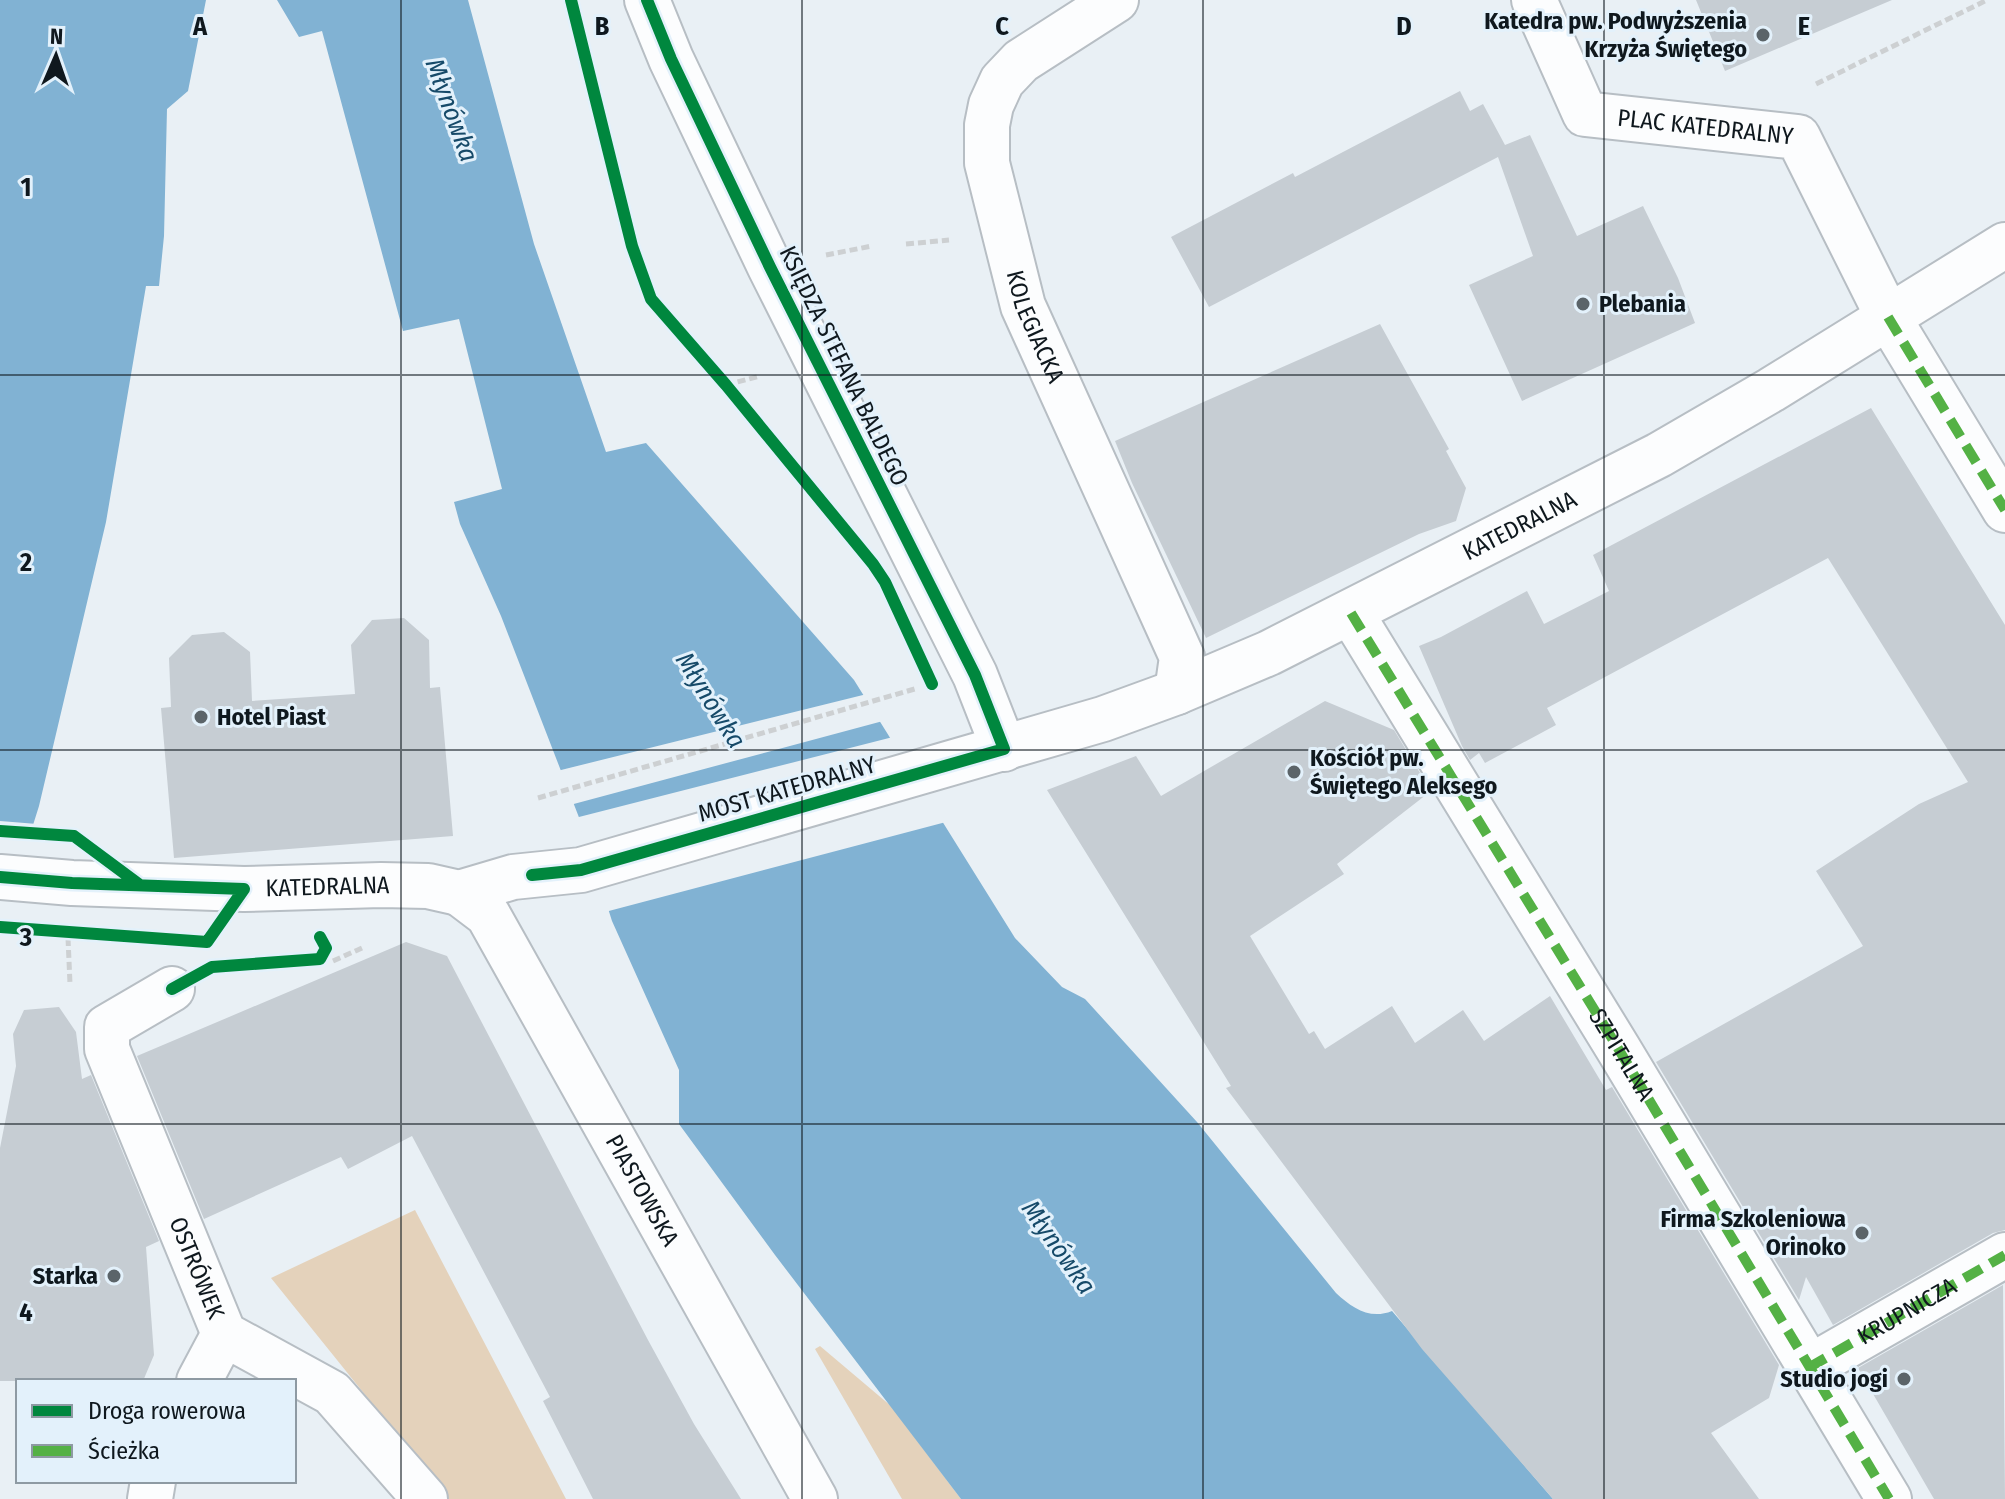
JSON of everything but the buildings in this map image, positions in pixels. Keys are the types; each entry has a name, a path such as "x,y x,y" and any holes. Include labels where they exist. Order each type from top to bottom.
{"street":[{"name":"KSIĘDZA STEFANA BALDEGO","path":"647,0 671,59 777,280 975,675 1004,749"},
{"name":"KOLEGIACKA","path":"1116,0 1021,61 1002,81 991,105 987,125 987,163 1023,306 1182,657 1177,692"},
{"name":"PLAC KATEDRALNY","path":"1534,0 1585,114 1798,137 1888,317 2005,510"},
{"name":"KATEDRALNA","path":"1004,749 1103,719 1177,692 1351,613 1659,455 1771,390 2005,245"},
{"name":"SZPITALNA","path":"1351,613 1889,1499"},
{"name":"MOST KATEDRALNY","path":"581,870 1004,749"},
{"name":"KATEDRALNA","path":"0,877 72,883 244,889 428,886 459,893 513,877 581,870"},
{"name":"PIASTOWSKA","path":"459,893 488,915 815,1499"},
{"name":"OSTRÓWEK","path":"172,989 107,1027 107,1049 224,1334 332,1393 425,1499"},
{"name":"KRUPNICZA","path":"1808,1368 2005,1255"},
{"path":"200,1379 224,1334"}],"path":[{"path":"571,0 632,246 651,299 726,385"},
{"path":"1798,137 1816,84 1987,0"},
{"path":"538,798 932,684"},
{"path":"68,932 70,993"},
{"path":"212,967 320,959 326,948 320,937"},
{"path":"333,961 362,948"}],"shaded area":[{"path":"415,1210 566,1499 449,1499 271,1278"},
{"path":"820,1346 891,1406 961,1499 902,1499 815,1349"}],"water":[{"path":"0,0 206,0 188,91 167,109 164,236 159,286 146,286 106,522 39,806 0,930"},
{"name":"Młynówka","path":"277,0 468,0 534,244 606,452 646,443 854,680 1015,938 1062,987 1085,999 1197,1122 1336,1293 1362,1311 1376,1314 1392,1311 1553,1499 961,1499 679,1124 679,1070 612,921 580,820 501,616 460,524 454,502 502,489 459,319 403,331 322,31 299,37"}],"pier":[{"path":"867,694 883,721 570,805 557,771"},
{"path":"893,737 946,822 605,912 590,851 575,818"},
{"path":"0,821 37,824 4,931 0,934"}],"marked path":[{"path":"1888,317 2005,510"},
{"path":"1351,613 1889,1499"},
{"path":"1808,1368 2005,1255"}],"cycle path":[{"path":"571,0 632,246 651,299 873,564 885,582 932,684"},
{"path":"532,875 581,870 1004,749 975,675 770,267 671,59 647,0"},
{"path":"0,831 74,836 140,885"},
{"path":"0,877 72,883 244,889"},
{"path":"0,927 207,942 244,889"},
{"path":"172,989 212,967 320,959 326,948 320,937"}],"place":[{"name":"Katedra pw. Podwyższenia Krzyża Świętego","path":"1763,35"},
{"name":"Plebania","path":"1583,304"},
{"name":"Hotel Piast","path":"201,717"},
{"name":"Kościół pw. Świętego Aleksego","path":"1294,772"},
{"name":"Firma Szkoleniowa Orinoko","path":"1862,1233"},
{"name":"Starka","path":"114,1276"},
{"name":"Studio jogi","path":"1904,1379"}]}
